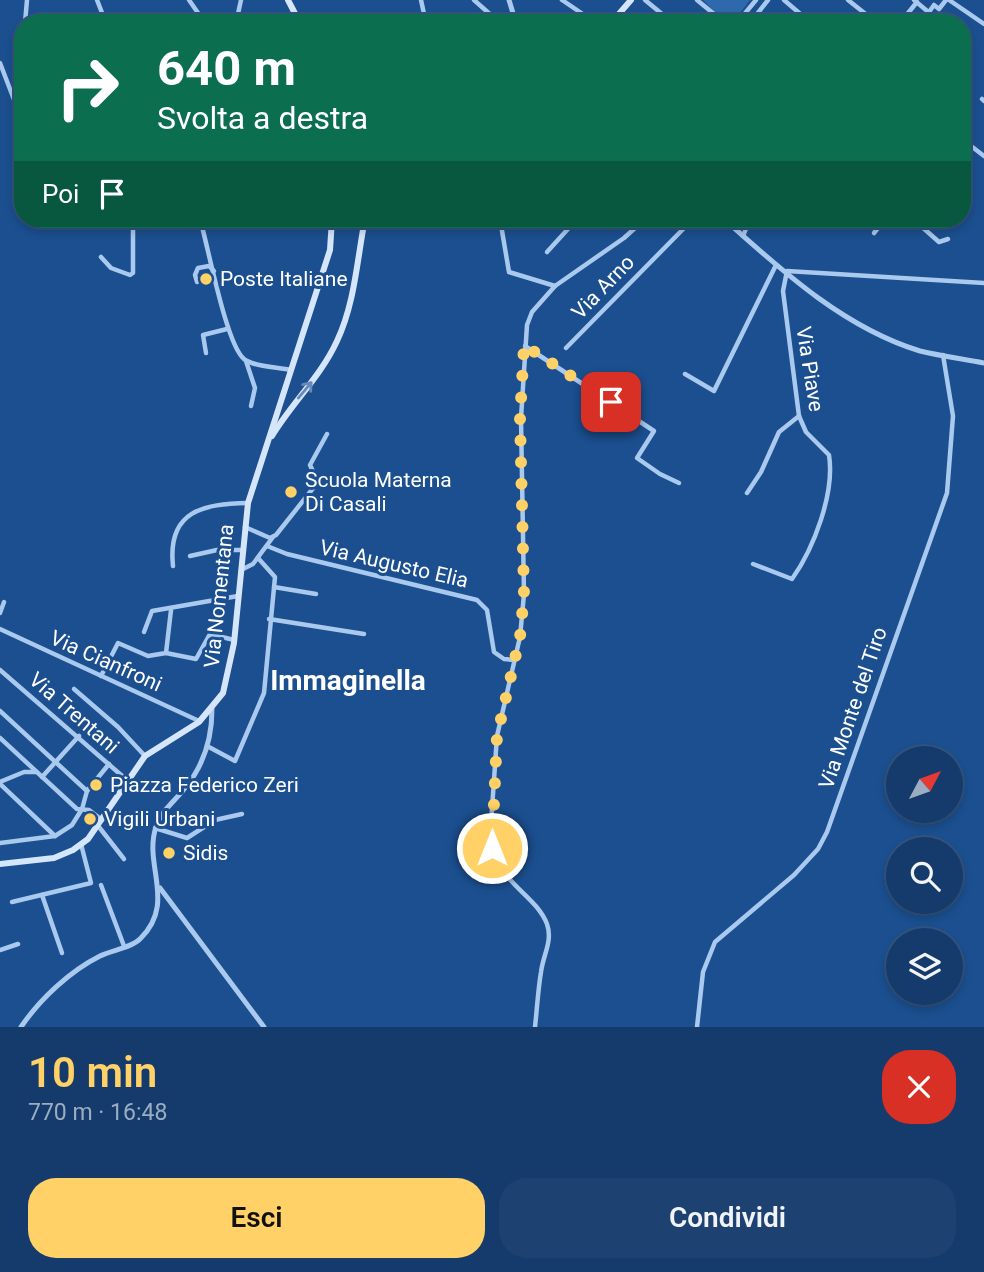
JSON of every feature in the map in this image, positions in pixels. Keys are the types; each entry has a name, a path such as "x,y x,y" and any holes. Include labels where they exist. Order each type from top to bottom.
{"main road":[{"path":"619,14 631,0"},
{"name":"Via Nomentana","path":"0,864 54,858 81,844 101,824 145,756 199,722 223,693 234,640 248,503 330,250 331,228"},
{"path":"265,446 337,342 349,308 363,228"}],"street":[{"path":"474,0 490,14"},
{"path":"562,0 583,14"},
{"path":"645,0 662,14"},
{"path":"697,0 714,14"},
{"path":"744,14 756,0"},
{"path":"757,14 768,0"},
{"path":"784,0 800,14"},
{"path":"848,0 866,14"},
{"path":"929,12 934,5 939,9 948,0 969,14"},
{"path":"916,1 932,14"},
{"path":"0,63 14,100"},
{"path":"101,257 111,268 131,275 133,228"},
{"path":"203,228 227,329 245,360 255,388 251,406"},
{"path":"502,228 509,272 555,286"},
{"path":"547,251 569,228"},
{"path":"535,1027 541,971 549,941 548,928 537,908 510,883 490,840 497,736 514,660 525,574 520,418 524,345 529,317 555,286 635,228"},
{"name":"Via Arno","path":"566,348 684,228"},
{"path":"734,228 820,299 856,321 908,346 984,363"},
{"path":"743,236 746,228"},
{"path":"874,233 878,228"},
{"path":"923,228 939,242 948,239"},
{"path":"685,374 714,391 777,264"},
{"path":"197,282 195,275 198,268 209,266 215,272"},
{"path":"787,271 984,283"},
{"name":"Via Piave","path":"753,564 792,579 816,537 817,525 828,504 829,455 806,432 799,416 783,294 787,271"},
{"path":"206,353 203,335 227,329"},
{"path":"524,345 654,430 637,457 660,474 679,483"},
{"name":"Via Monte del Tiro","path":"697,1027 703,972 715,942 794,874 818,849 827,832 945,499 953,414 943,355"},
{"path":"245,360 291,370"},
{"path":"747,493 761,472 779,432 799,416"},
{"path":"240,570 258,558 271,537 318,482 310,465 327,434"},
{"path":"173,566 175,539 181,524 193,513 202,506 248,503"},
{"path":"244,526 271,537"},
{"name":"Via Augusto Elia","path":"267,546 298,557 477,600 487,610 494,652 504,659 514,660"},
{"path":"190,556 218,550 242,550"},
{"path":"207,746 235,761 264,693 274,587 272,572 258,558"},
{"path":"274,587 316,594"},
{"path":"144,632 148,614 238,596"},
{"path":"0,613 4,602"},
{"path":"166,653 171,610"},
{"path":"269,619 364,634"},
{"name":"Via Cianfroni","path":"0,629 199,722"},
{"path":"101,676 117,643 148,656 166,653 196,659 210,634 234,640"},
{"name":"Via Trentani","path":"0,670 128,781"},
{"path":"0,682 6,675"},
{"path":"74,689 118,727 145,756"},
{"path":"21,1027 57,987 92,960 138,941 152,922 160,888 154,849 155,828 163,813 186,788 200,765 212,733 212,709"},
{"path":"0,711 87,791"},
{"path":"42,777 79,736"},
{"path":"0,738 77,809 89,810 124,859"},
{"path":"0,843 55,836 72,825 82,809 87,791 108,764"},
{"path":"37,772 24,772 0,783 55,836"},
{"path":"155,828 187,838 215,820 242,814"},
{"path":"12,902 91,883 81,844"},
{"path":"101,885 124,946"},
{"path":"160,888 264,1027"},
{"path":"42,895 62,953"},
{"path":"0,950 18,944"}],"shaded area":[{"path":"703,0 750,0 739,14 717,14"}],"place":[{"name":"Poste Italiane","path":"206,279"},
{"name":"Scuola Materna Di Casali","path":"291,492"},
{"name":"Piazza Federico Zeri","path":"96,785"},
{"name":"Vigili Urbani","path":"90,819"},
{"name":"Sidis","path":"169,853"}],"district":[{"name":"Immaginella","path":"348,680"}],"route":[{"path":"492,848 490,838 497,736 520,637 524,594 520,418 524,345 611,402"}]}
